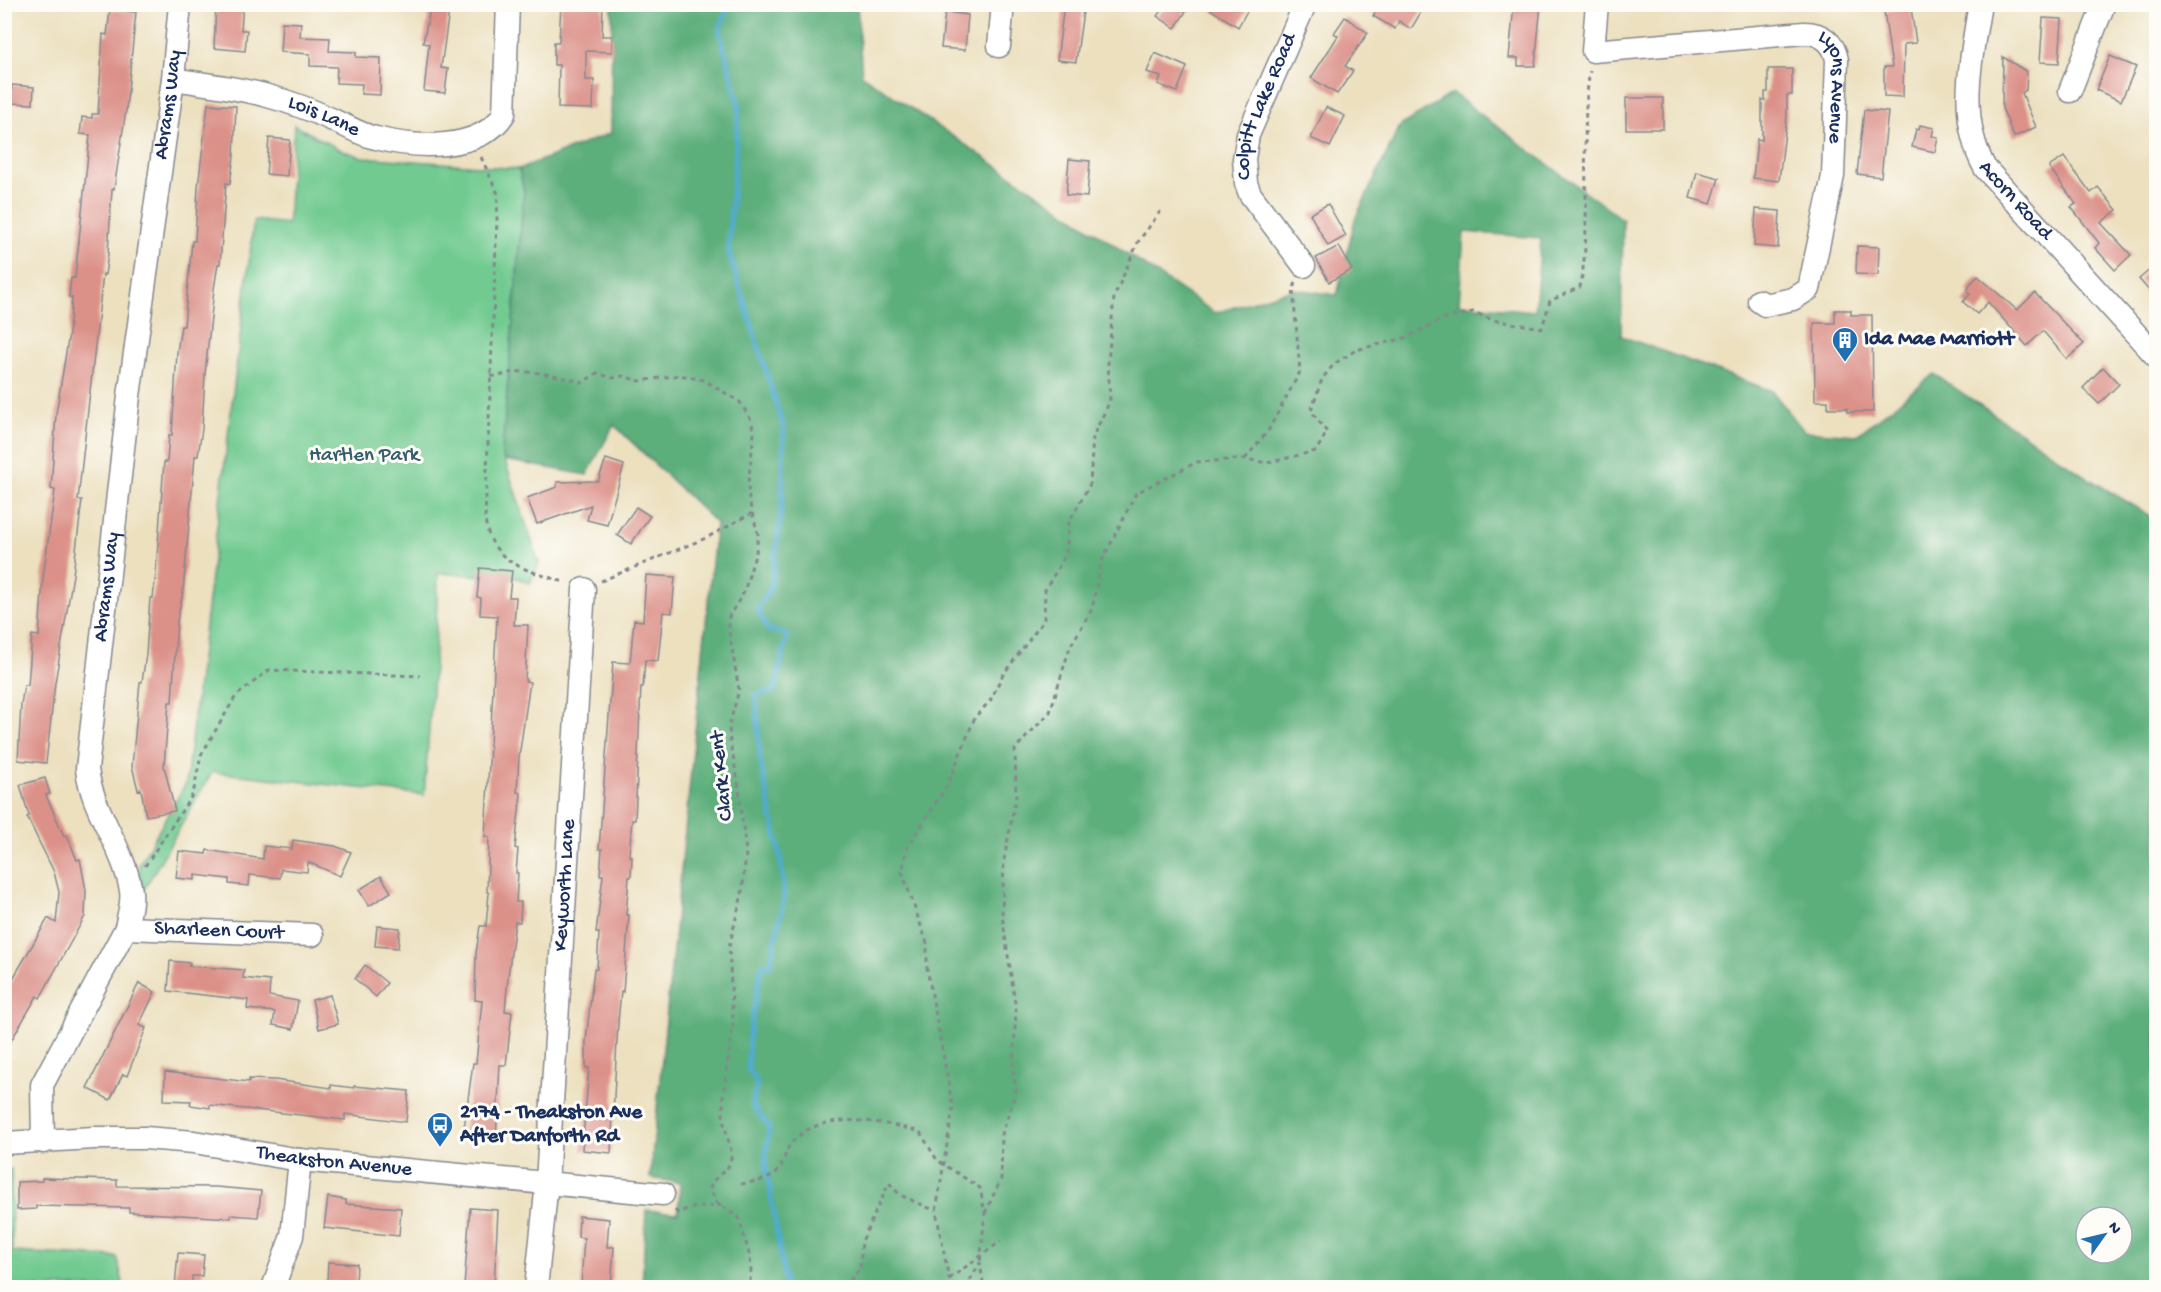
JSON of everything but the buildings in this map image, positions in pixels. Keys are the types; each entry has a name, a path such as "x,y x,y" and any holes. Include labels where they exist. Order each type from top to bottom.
{"street":[{"name":"Abrams Way","path":"43,1142 42,1085 126,928 131,891 119,850 89,784 87,769 129,396 173,79 180,4"},
{"path":"474,139 499,121 504,114 508,4"},
{"path":"999,46 1003,4"},
{"name":"Colpitt Lake Road","path":"1304,266 1250,194 1246,183 1244,159 1248,135 1305,4"},
{"path":"1593,51 1597,4"},
{"name":"Acorn Road","path":"1980,4 1970,60 1968,101 1976,152 1985,168 2000,185 2157,356"},
{"path":"2070,91 2104,4"},
{"name":"Lyons Avenue","path":"1593,51 1804,33 1820,35 1832,45 1838,60 1833,176 1809,289 1793,299 1765,305 1759,301"},
{"name":"Lois Lane","path":"173,79 264,95 326,117 374,138 410,143 462,142 474,139"},
{"name":"Keyworth Lane","path":"536,1287 547,1182 584,589"},
{"name":"Sharleen Court","path":"126,928 312,935"},
{"name":"Theakston Avenue","path":"4,1143 145,1138 194,1142 300,1160 663,1194"},
{"path":"273,1287 292,1236 300,1160"}],"path":[{"path":"985,1213 1001,1179 1002,1134 1016,1091 1013,1070 1016,1009 1002,915 1004,860 1016,796 1015,749 1050,712 1070,647 1092,609 1101,563 1136,493 1197,462 1245,459 1267,463 1316,451 1327,432 1311,411 1316,392 1334,364 1356,350 1405,338 1443,319 1473,312 1493,320 1542,328 1550,301 1580,287 1586,259 1586,93 1593,51"},
{"path":"474,139 498,194 485,519 487,535 493,548 505,558 533,572 584,589 706,537 752,513"},
{"path":"955,1287 949,1279 936,1211 953,1108 927,968 927,943 903,872 907,848 948,784 975,717 990,701 1002,676 1044,620 1045,590 1066,554 1069,522 1090,484 1093,436 1110,401 1108,363 1114,297 1138,242 1162,208"},
{"path":"1245,459 1268,431 1300,372 1293,289 1304,266"},
{"name":"Clark Kent","path":"491,376 501,377 516,372 548,376 558,374 582,383 597,373 612,378 622,376 640,381 692,376 704,380 740,402 751,420 754,433 748,484 758,534 744,592 729,616 729,631 739,690 729,726 730,742 738,781 746,853 742,894 729,947 733,1024 723,1097 723,1119 731,1161 722,1174 713,1181 710,1188 716,1202 739,1218 750,1257 752,1272 749,1287"},
{"path":"131,891 153,851 194,794 201,755 236,696 269,670 420,676"},
{"path":"741,1184 768,1180 781,1166 789,1145 809,1129 832,1121 870,1122 920,1132 937,1160 980,1188 985,1213 980,1263 984,1287"},
{"path":"844,1287 860,1268 862,1241 889,1183 900,1195 936,1211"},
{"path":"663,1194 678,1213 689,1208 723,1205"},
{"path":"949,1279 1001,1241"},
{"path":"965,1287 980,1263"}],"green space":[{"path":"612,5 857,5 862,75 1215,313 1293,289 1337,295 1355,219 1400,126 1452,93 1623,220 1621,336 1772,391 1804,431 1857,435 1934,374 2094,482 2156,519 2156,1287 642,1287 646,1210 678,1213 680,1183 650,1178 716,523 614,425 587,475 504,460 502,452 524,191 519,169 611,133","holes":["1464,232 1541,238 1535,311 1459,304"]},
{"name":"Hartlen Park","path":"294,125 341,150 362,157 519,169 524,191 502,452 539,563 530,583 517,578 438,573 435,653 424,795 212,772 142,893 139,865 186,783 254,220 288,224"},
{"path":"11,1169 12,1252 117,1257 124,1287 5,1287 5,1170"}],"waterway":[{"path":"730,4 719,29 739,105 728,250 784,428 782,504 771,588 757,608 768,630 787,634 775,690 756,695 760,760 781,859 784,899 770,966 762,964 749,1035 748,1069 757,1082 752,1105 769,1127 765,1160 786,1288"}],"place":[{"name":"Ida Mae Marriott","path":"1845,363"},
{"name":"2174 - Theakston Ave After Danforth Rd","path":"440,1148"}]}
